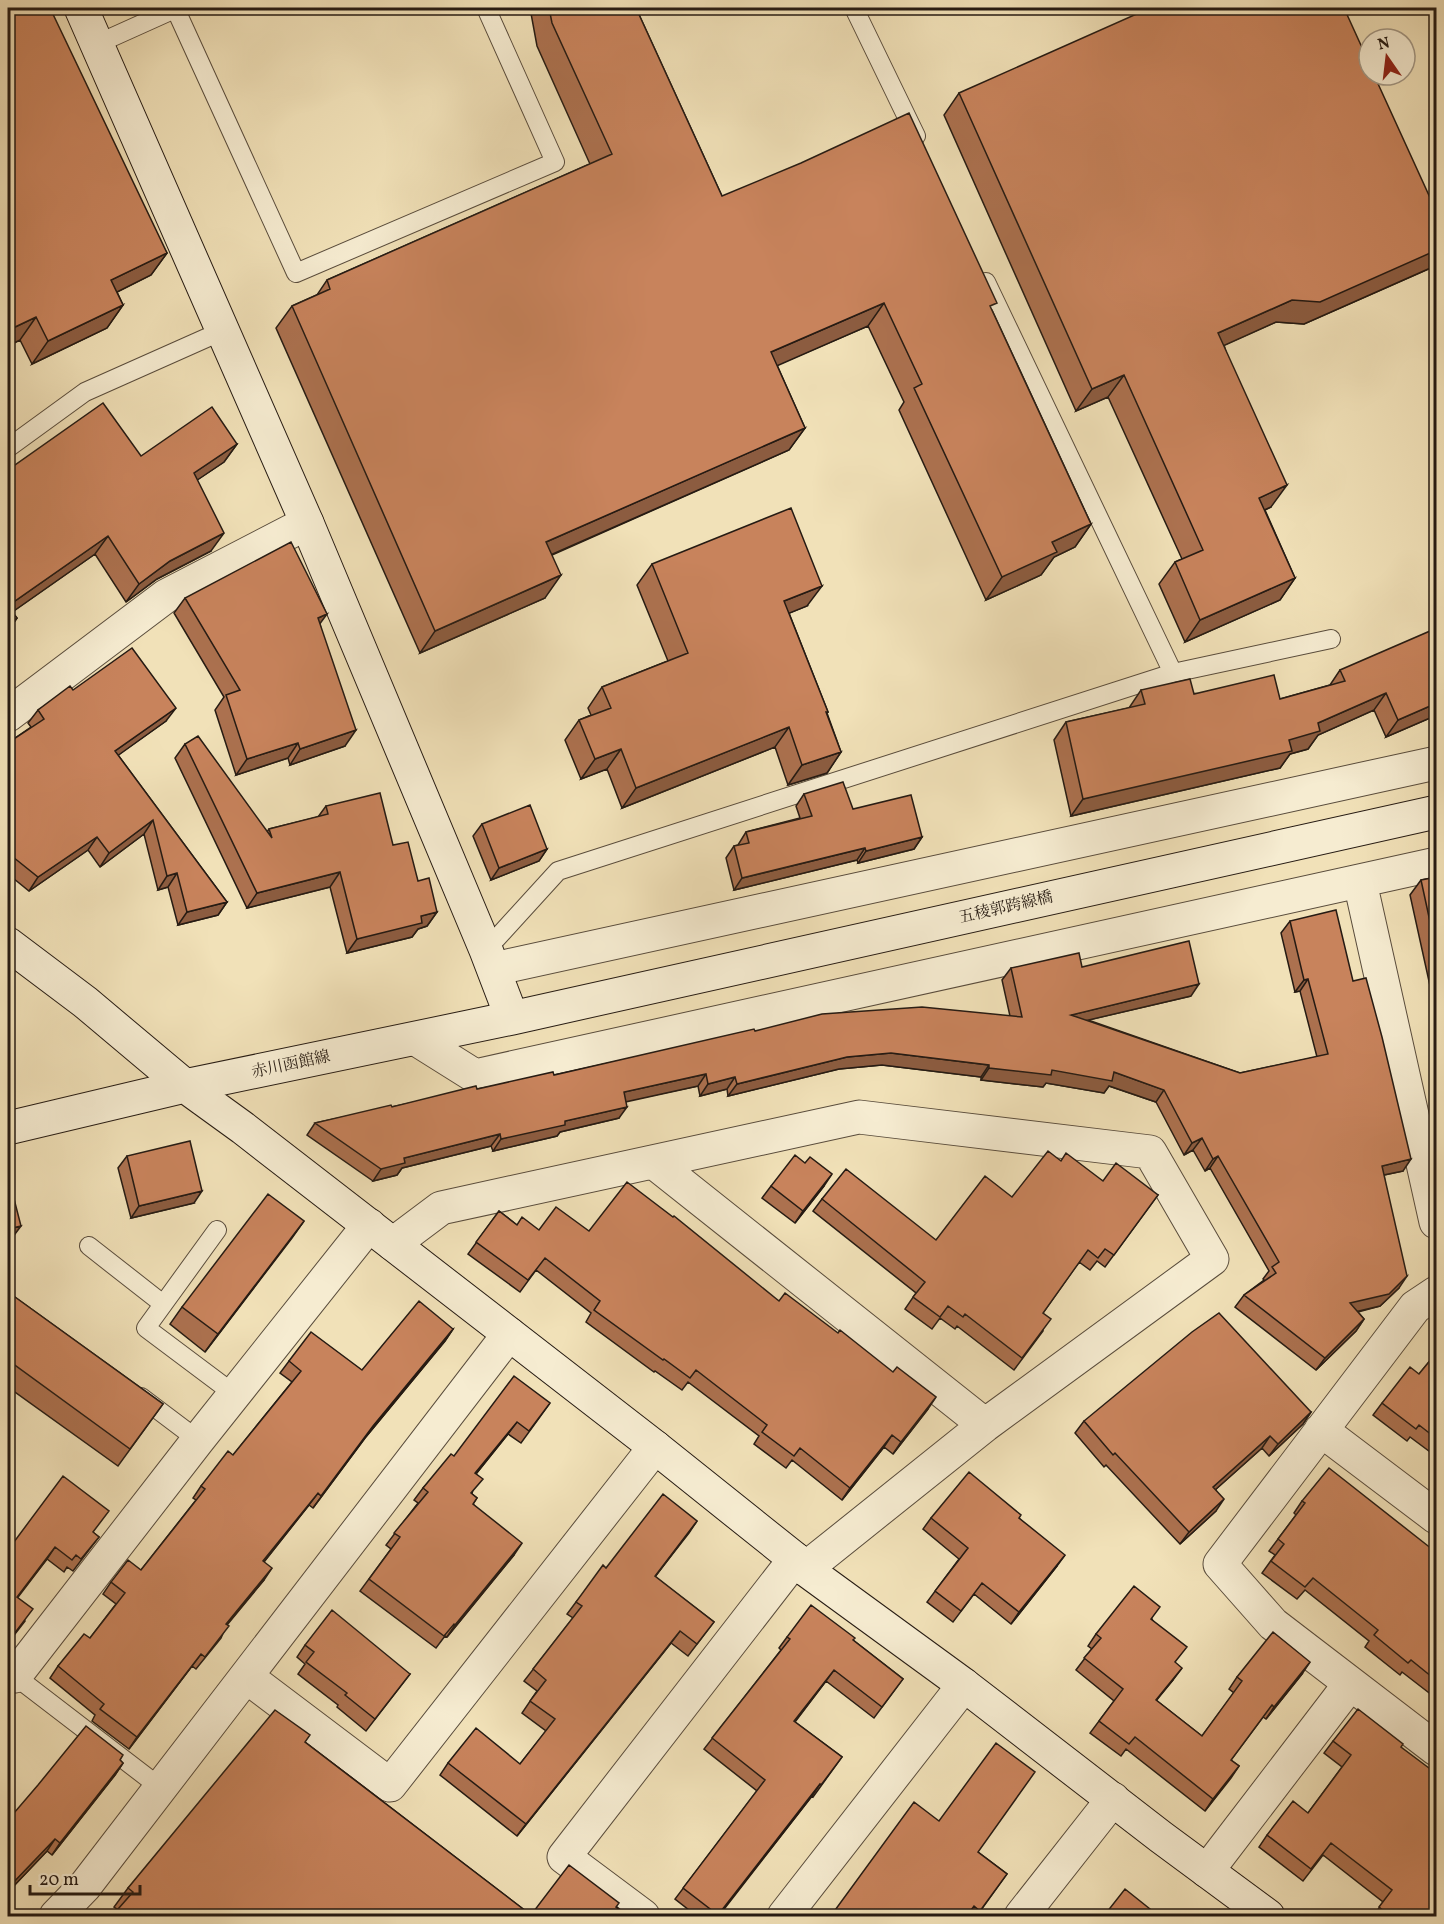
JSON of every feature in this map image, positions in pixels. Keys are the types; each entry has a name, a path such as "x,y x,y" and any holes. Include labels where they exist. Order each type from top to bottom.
{"street":[{"path":"81,8 307,523 490,960 512,1018"},
{"path":"8,715 166,596 307,523"},
{"path":"490,960 1437,762"},
{"name":"五稜郭跨線橋","path":"575,1004 1437,812"},
{"path":"416,1039 475,1076 1437,864"},
{"path":"1360,882 1437,1222"},
{"path":"8,944 85,1002 185,1086 381,1234 655,1447 800,1564 964,1685 1268,1917"},
{"name":"赤川函館線","path":"8,1128 185,1086 575,1004"},
{"path":"11,1673 234,1394 381,1234 441,1208 859,1118 1150,1152 1212,1259 800,1564 564,1857 643,1917"},
{"path":"655,1162 985,1425"},
{"path":"1437,1293 1415,1307 1220,1564 1273,1624 1437,1749"},
{"path":"56,1917 85,1886 509,1334"},
{"path":"1321,1430 1437,1517"},
{"path":"247,1677 390,1785 655,1447"},
{"path":"1207,1871 1350,1683"},
{"path":"784,1917 964,1685"},
{"path":"1021,1917 1113,1799"}],"lane":[{"path":"97,44 176,8 296,273 555,162 486,8"},
{"path":"855,8 921,147"},
{"path":"978,265 1173,673"},
{"path":"8,448 86,392 222,331"},
{"path":"490,960 558,871 1173,673 1331,639"},
{"path":"217,1230 146,1328 234,1394"},
{"path":"89,1246 163,1304"},
{"path":"131,1389 198,1440"},
{"path":"11,1673 161,1788"}],"building":[{"path":"8,8 50,8 167,253 111,280 123,305 48,341 36,317 13,328 8,317"},
{"path":"549,8 636,8 722,196 801,163 909,113 997,303 990,306 1091,524 1052,542 1057,552 1002,577 914,388 922,384 884,303 771,352 805,428 546,542 561,575 435,631 292,306 330,289 327,280 612,154 552,23"},
{"path":"1150,8 1344,8 1357,37 1357,87 1379,87 1437,213 1437,250 1320,302 1292,300 1218,333 1287,485 1259,498 1295,578 1200,620 1175,562 1203,550 1124,375 1092,389 959,93"},
{"path":"103,403 141,456 212,407 237,444 194,473 224,533 170,561 139,584 108,536 8,606 8,470"},
{"path":"791,508 822,586 784,601 828,712 826,712 841,752 802,765 789,727 636,788 621,749 595,759 579,720 611,708 602,687 688,653 652,564"},
{"path":"291,542 327,614 318,618 356,730 300,749 298,743 247,759 226,695 240,690 185,598"},
{"path":"8,606 17,618 8,624"},
{"path":"1437,628 1437,703 1398,720 1386,693 1318,723 1320,731 1289,740 1292,751 1083,799 1066,722 1145,704 1141,690 1190,679 1194,694 1274,675 1280,699 1345,681 1340,670"},
{"path":"132,648 176,708 115,751 227,902 187,912 177,873 167,876 153,820 109,853 97,837 38,877 8,853 8,743 44,719 38,710 70,686 73,690"},
{"path":"198,736 272,838 269,829 328,814 326,806 380,793 393,845 408,842 418,881 429,878 437,912 421,916 422,923 357,939 340,872 257,893 185,744"},
{"path":"843,782 853,809 911,795 922,837 866,851 865,848 742,878 734,846 749,843 746,832 812,816 804,794"},
{"path":"530,805 547,849 499,868 482,824"},
{"path":"1437,877 1437,954 1421,880"},
{"path":"1336,910 1353,981 1366,978 1411,1159 1382,1166 1407,1276 1389,1294 1350,1303 1364,1319 1325,1358 1244,1295 1276,1273 1272,1267 1279,1262 1218,1156 1213,1159 1202,1138 1192,1143 1164,1090 1114,1072 1112,1081 1052,1070 1051,1075 891,1053 847,1057 737,1084 735,1077 708,1084 706,1074 624,1092 627,1107 565,1121 565,1125 501,1139 500,1134 404,1158 405,1163 381,1169 315,1123 476,1086 477,1089 553,1072 554,1075 822,1014 922,1007 1022,1017 1011,968 1079,953 1082,967 1189,941 1199,984 1071,1015 1240,1073 1328,1054 1308,979 1304,980 1290,921"},
{"path":"190,1141 202,1191 139,1206 127,1156"},
{"path":"1048,1151 1061,1161 1066,1153 1103,1181 1116,1163 1158,1195 1114,1255 1105,1249 1098,1258 1088,1250 1043,1313 1051,1319 1022,1358 965,1314 963,1317 948,1306 940,1317 913,1297 925,1282 822,1199 846,1169 936,1240 985,1176 1012,1197"},
{"path":"795,1155 805,1163 810,1157 832,1174 803,1211 771,1186"},
{"path":"627,1182 674,1216 779,1301 785,1293 838,1333 840,1330 893,1372 897,1367 936,1397 901,1442 892,1435 850,1488 800,1448 794,1456 762,1432 767,1425 696,1370 690,1378 594,1310 600,1301 545,1258 528,1280 476,1242 499,1211 517,1225 522,1217 539,1230 556,1207 589,1231"},
{"path":"268,1194 304,1221 218,1334 182,1307"},
{"path":"13,1195 21,1226 8,1229 8,1196"},
{"path":"8,1292 163,1404 130,1449 8,1360"},
{"path":"419,1301 453,1329 373,1426 321,1496 318,1493 263,1561 272,1568 226,1624 229,1626 205,1657 201,1654 137,1737 100,1709 104,1704 58,1666 84,1634 90,1638 125,1593 111,1582 128,1560 141,1570 205,1489 201,1486 228,1451 233,1455 301,1371 289,1361 311,1332 362,1370"},
{"path":"1219,1313 1311,1412 1278,1444 1270,1436 1213,1487 1224,1499 1189,1532 1115,1453 1113,1455 1084,1421 1192,1332"},
{"path":"1437,1352 1437,1439 1419,1425 1416,1429 1382,1403 1410,1367 1419,1374"},
{"path":"514,1376 550,1403 529,1431 517,1422 475,1473 483,1479 471,1493 477,1498 473,1504 522,1543 444,1636 369,1579 400,1537 394,1533 428,1492 423,1488 451,1454 454,1456"},
{"path":"1329,1468 1437,1553 1437,1681 1411,1660 1408,1663 1374,1635 1378,1630 1313,1578 1305,1587 1271,1561 1284,1544 1278,1539 1305,1503 1302,1501"},
{"path":"969,1472 1021,1515 1019,1518 1065,1555 1019,1612 982,1583 961,1611 935,1591 968,1548 931,1518"},
{"path":"63,1476 109,1511 93,1532 99,1537 81,1559 76,1555 72,1560 55,1547 17,1597 33,1609 8,1642 8,1550"},
{"path":"663,1494 697,1521 655,1576 714,1622 697,1644 680,1631 526,1824 448,1763 476,1728 520,1764 555,1719 530,1701 546,1680 533,1669 582,1606 576,1602 603,1565 606,1568"},
{"path":"1134,1586 1160,1607 1151,1619 1187,1647 1175,1662 1182,1668 1156,1700 1202,1736 1242,1681 1237,1677 1273,1632 1310,1662 1274,1707 1272,1705 1231,1760 1239,1766 1213,1799 1135,1737 1129,1744 1099,1721 1123,1689 1084,1658 1101,1638 1096,1634"},
{"path":"811,1605 855,1638 853,1640 903,1679 882,1707 834,1670 794,1721 842,1757 718,1915 683,1888 765,1780 712,1738 790,1639 787,1637"},
{"path":"332,1610 410,1674 375,1719 345,1695 347,1693 306,1662 314,1652 305,1645"},
{"path":"1358,1709 1403,1744 1401,1747 1437,1774 1437,1917 1391,1917 1379,1907 1392,1890 1331,1843 1311,1869 1267,1835 1293,1801 1308,1813 1351,1755 1333,1741"},
{"path":"275,1710 310,1735 305,1742 531,1915 569,1865 619,1903 616,1907 629,1917 111,1917 133,1892 128,1888"},
{"path":"86,1726 123,1755 120,1760 123,1763 60,1843 55,1839 8,1888 8,1820"},
{"path":"996,1743 1035,1772 978,1852 1007,1874 980,1911 974,1906 966,1917 830,1917 914,1802 939,1821"},
{"path":"1125,1889 1160,1917 1103,1917"}]}
